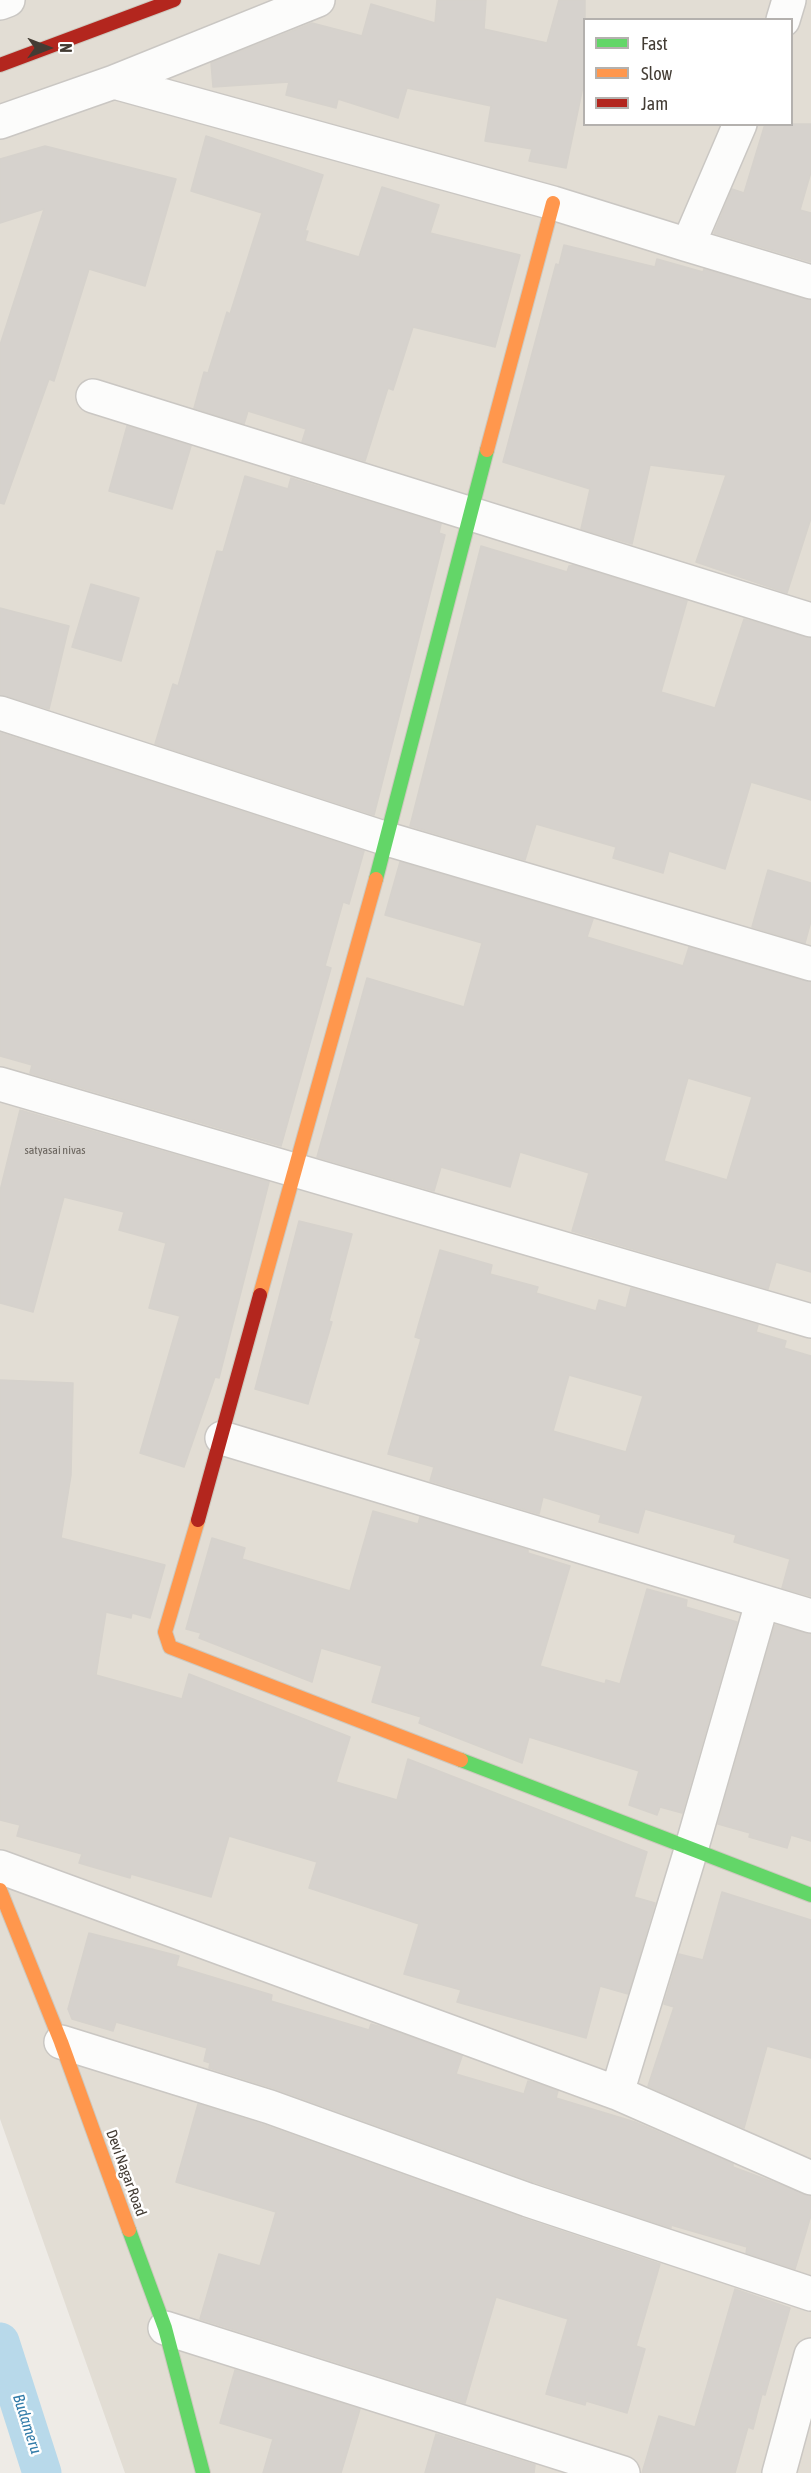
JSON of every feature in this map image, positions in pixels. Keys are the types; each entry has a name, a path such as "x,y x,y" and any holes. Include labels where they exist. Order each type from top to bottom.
{"street":[{"path":"0,3 8,0"},
{"path":"0,65 174,0"},
{"path":"0,122 114,82 318,0"},
{"path":"784,18 789,0"},
{"path":"114,82 553,203 811,282"},
{"path":"688,245 739,126"},
{"path":"553,203 469,515 387,839 292,1172 222,1438 165,1632 170,1647 223,1665 691,1850 811,1895"},
{"path":"93,396 811,620"},
{"path":"0,713 387,839 811,964"},
{"path":"0,1084 292,1172 811,1321"},
{"path":"222,1438 811,1616"},
{"path":"617,2093 691,1850 762,1603"},
{"path":"0,1867 617,2093 811,2178"},
{"name":"Devi Nagar Road","path":"0,1890 61,2042 165,2328 203,2473"},
{"path":"61,2042 270,2107 528,2200 811,2294"},
{"path":"165,2328 623,2473"},
{"path":"779,2473 801,2430 811,2355"}],"shaded area":[{"path":"0,0 811,0 811,2473 125,2473 0,2119"}],"building":[{"path":"437,0 486,0 484,29 547,43 559,0 585,0 583,87 566,168 529,161 532,149 485,141 491,106 407,88 398,118 338,99 336,108 286,95 289,82 213,87 211,63 312,23 362,36 371,4 435,23"},
{"path":"811,124 811,172 800,210 811,213 811,262 714,233 732,189 744,193 764,126"},
{"path":"206,136 323,175 305,231 308,231 305,241 359,257 382,187 439,205 430,233 520,255 495,347 413,327 393,390 388,388 365,461 302,442 306,429 248,411 244,424 194,408 204,372 208,373 227,312 230,314 262,213 191,191"},
{"path":"45,146 176,179 145,286 89,269 54,381 49,379 4,504 0,503 0,345 44,209 0,223 0,159"},
{"path":"564,245 655,267 657,259 703,272 704,269 811,300 811,518 787,593 696,562 726,475 650,465 632,544 581,529 590,489 503,462 556,264 559,265"},
{"path":"127,426 191,446 172,509 109,491"},
{"path":"245,476 288,489 291,478 441,524 439,533 445,535 374,815 155,744 173,684 178,686 217,551 223,552"},
{"path":"481,546 567,572 569,566 573,565 687,601 661,692 715,708 744,619 811,638 811,800 751,782 725,869 669,851 663,873 613,858 616,847 536,824 525,860 410,826"},
{"path":"91,584 139,598 121,661 72,647"},
{"path":"0,608 69,626 49,709 0,695"},
{"path":"0,733 364,851 349,904 343,902 325,966 331,968 281,1146 30,1073 32,1065 0,1056"},
{"path":"400,862 593,919 587,937 683,966 689,947 811,982 811,1272 776,1262 768,1289 572,1231 589,1173 520,1152 510,1187 441,1167 434,1191 317,1157 367,978 464,1007 482,943 385,915","holes":["688,1078 752,1097 727,1180 664,1161"]},
{"path":"768,870 811,883 811,921 805,943 752,927"},
{"path":"20,1110 269,1182 219,1378 215,1377 184,1467 140,1453 180,1316 149,1308 166,1243 119,1230 124,1212 64,1197 33,1312 0,1303 0,1191"},
{"path":"299,1221 352,1234 329,1321 332,1322 308,1404 255,1389"},
{"path":"440,1250 492,1265 490,1274 538,1287 536,1293 596,1311 599,1300 626,1308 631,1288 758,1325 756,1332 786,1341 784,1348 811,1356 811,1596 782,1588 790,1559 734,1542 736,1535 645,1509 638,1533 599,1522 601,1515 543,1497 539,1514 430,1481 434,1467 388,1454 421,1339 415,1337","holes":["569,1375 643,1396 626,1452 553,1431"]},
{"path":"0,1380 73,1383 71,1475 61,1538 165,1565 150,1618 132,1613 131,1618 106,1612 96,1675 182,1699 189,1674 350,1737 336,1782 397,1800 408,1759 647,1852 634,1897 655,1903 628,1994 600,1986 586,2038 457,2002 461,1990 404,1974 419,1924 309,1888 317,1862 229,1836 211,1897 131,1874 130,1878 79,1863 82,1854 17,1836 20,1825 0,1820"},
{"path":"373,1511 418,1524 420,1517 528,1550 528,1553 570,1566 540,1666 605,1684 606,1680 620,1684 647,1589 687,1600 686,1607 737,1622 682,1813 660,1807 657,1815 629,1805 639,1771 529,1737 522,1763 419,1723 421,1717 372,1702 382,1666 321,1648 312,1682 199,1638 201,1633 186,1629 212,1538 245,1548 242,1559 350,1591"},
{"path":"775,1625 811,1634 811,1841 791,1835 787,1848 749,1837 750,1833 718,1824"},
{"path":"722,1892 811,1920 811,2058 767,2046 744,2128 648,2086 674,2007 664,2004 679,1954 703,1960"},
{"path":"89,1933 179,1956 176,1966 272,1995 271,2001 369,2030 371,2024 389,2029 462,2056 456,2074 524,2094 528,2081 545,2086 558,2091 556,2098 635,2122 733,2164 733,2167 811,2196 811,2215 795,2269 746,2253 747,2247 671,2225 671,2228 534,2182 276,2089 209,2068 210,2063 204,2061 207,2048 116,2022 113,2031 72,2019 68,2009"},
{"path":"198,2104 660,2264 636,2346 645,2349 627,2413 586,2401 585,2405 546,2394 568,2319 496,2297 465,2403 200,2319 219,2254 260,2266 276,2212 176,2182"},
{"path":"735,2289 790,2308 765,2395 762,2394 753,2429 748,2427 735,2473 642,2473 659,2416 695,2427"},
{"path":"235,2370 360,2409 341,2473 263,2473 273,2439 220,2423"},
{"path":"436,2434 535,2465 534,2473 425,2473"}],"waterway":[{"name":"Budameru","path":"0,2342 42,2473"}],"traffic: fast":[{"path":"376,879 487,450"},
{"path":"461,1760 811,1895"},
{"path":"129,2230 165,2328 203,2473"}],"traffic: slow":[{"path":"487,450 553,203"},
{"path":"260,1295 376,879"},
{"path":"198,1520 165,1632 170,1647 461,1760"},
{"path":"0,1890 61,2042 129,2230"}],"traffic: jam":[{"path":"0,65 174,0"},
{"path":"198,1520 260,1295"}]}
